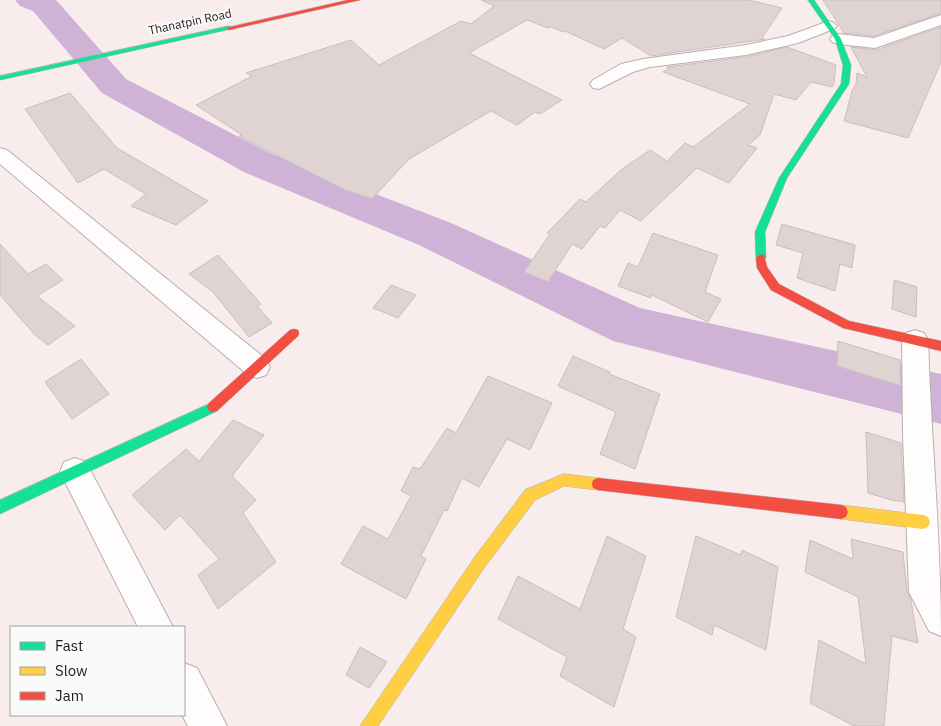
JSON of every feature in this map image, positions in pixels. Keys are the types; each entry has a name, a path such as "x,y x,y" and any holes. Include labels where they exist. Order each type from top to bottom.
{"street":[{"name":"Thanatpin Road","path":"0,78 357,0"},
{"path":"811,0 833,32 847,65 845,84 783,178 760,232 762,268 775,287 847,325 941,346"},
{"path":"599,84 627,68 649,62 746,50 833,32 858,42 876,43 941,20"},
{"path":"0,154 257,367"},
{"path":"0,507 210,409 294,333"},
{"path":"915,340 917,434 926,592 941,619"},
{"path":"75,472 155,626"},
{"path":"368,726 479,563 530,495 564,480 923,522"},
{"path":"185,683 208,726"}],"building":[{"path":"481,0 749,0 782,8 762,38 765,39 651,56 622,38 604,49 565,31 551,27 548,28 527,20 469,53 562,100 540,114 535,112 517,125 491,111 409,159 372,199 343,189 239,136 242,135 196,105 252,76 246,73 351,40 379,65 461,21 471,24 494,6"},
{"path":"823,0 941,0 941,13 874,36 844,33"},
{"path":"941,27 941,62 908,138 844,121 852,91 856,84 857,73 867,77 851,47 876,50"},
{"path":"787,47 836,65 834,83 832,87 811,82 796,100 774,94 760,135 748,145 757,148 729,183 697,168 641,221 620,210 605,228 600,226 582,249 572,244 548,282 524,272 550,234 547,233 580,199 586,202 622,169 650,150 667,161 685,143 693,147 750,104 663,72 669,68 667,67 746,57"},
{"path":"70,93 117,148 208,201 176,225 131,206 146,194 104,169 78,183 25,109"},
{"path":"782,224 855,245 852,268 840,264 835,291 797,278 803,253 776,245"},
{"path":"653,233 718,255 705,292 721,299 708,322 652,295 651,298 618,286 628,263 638,267"},
{"path":"0,244 28,274 46,264 63,280 37,296 75,326 48,345 35,335 0,295"},
{"path":"218,255 261,304 257,306 272,323 249,337 213,292 189,274"},
{"path":"894,280 917,287 916,317 892,309"},
{"path":"391,285 416,295 398,318 373,308"},
{"path":"838,341 900,360 901,386 837,366"},
{"path":"573,356 610,372 609,374 660,394 635,469 600,454 616,412 558,386"},
{"path":"81,359 109,394 72,419 45,382"},
{"path":"488,376 552,403 530,450 507,439 479,487 462,478 447,511 444,510 421,556 426,559 406,599 341,564 363,526 388,539 411,496 401,491 413,467 420,469 447,428 456,433"},
{"path":"233,420 264,435 232,476 256,500 243,513 276,562 218,609 198,575 219,559 180,515 165,530 132,495 186,449 199,461"},
{"path":"866,432 901,443 904,502 868,493"},
{"path":"607,536 646,556 623,629 636,637 614,707 560,676 567,657 498,619 518,576 580,609"},
{"path":"696,536 741,555 742,550 778,567 766,650 714,625 712,635 676,617"},
{"path":"851,539 903,552 907,592 911,600 918,643 892,636 884,726 854,726 810,703 819,640 866,664 858,597 805,572 810,540 853,559"},
{"path":"360,647 387,662 369,688 346,675"}],"waterway":[{"path":"30,0 44,5 114,86 258,163 435,234 631,326 941,399"}],"traffic: fast":[{"path":"761,258 760,232 783,178 845,84 847,65 838,39 811,0"},
{"path":"0,78 229,28"},
{"path":"0,507 213,407"}],"traffic: slow":[{"path":"368,726 479,563 530,495 564,480 598,484"},
{"path":"841,512 923,522"}],"traffic: jam":[{"path":"229,28 357,0"},
{"path":"761,258 762,268 775,287 847,325 941,346"},
{"path":"213,407 294,333"},
{"path":"598,484 841,512"}]}
